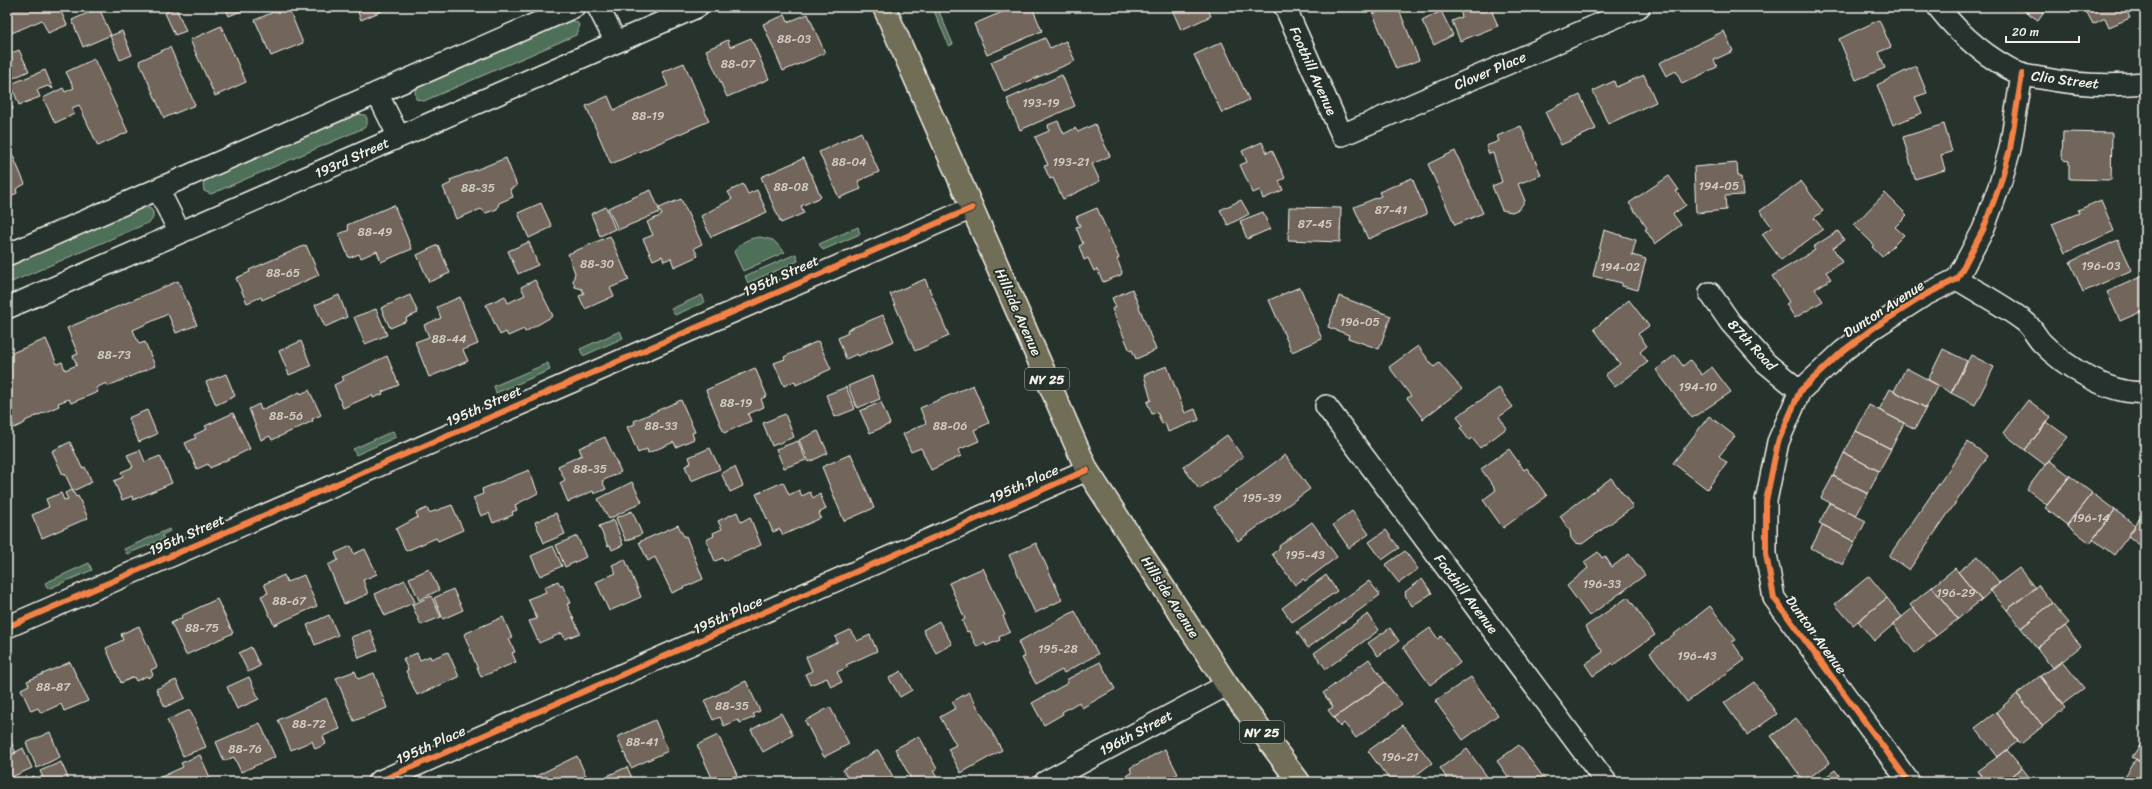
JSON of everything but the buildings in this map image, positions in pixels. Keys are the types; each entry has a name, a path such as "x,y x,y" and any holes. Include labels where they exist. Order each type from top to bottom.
{"main road":[{"name":"Hillside Avenue","path":"884,7 1087,470 1228,685 1299,782"}],"street":[{"path":"7,255 574,7"},
{"path":"598,7 616,42"},
{"name":"193rd Street","path":"7,308 697,7"},
{"name":"Foothill Avenue","path":"1285,7 1342,135"},
{"name":"Clover Place","path":"1342,135 1639,7"},
{"name":"Clio Street","path":"1938,7 1960,33 1994,59 2022,74 2057,81 2079,83 2116,85 2145,83"},
{"path":"2022,74 2010,149 2000,184 1983,230 1957,279 2025,322 2041,342 2068,366 2106,385 2134,393 2145,392"},
{"path":"377,93 399,137"},
{"path":"158,189 180,233"},
{"name":"195th Street","path":"7,627 972,208"},
{"name":"Dunton Avenue","path":"1909,782 1774,598 1766,554 1766,500 1778,442 1800,391 1843,351 1872,328 1924,295 1957,279"},
{"name":"87th Road","path":"1710,292 1730,322 1766,363 1800,391"},
{"name":"Foothill Avenue","path":"1326,406 1606,782"},
{"name":"195th Place","path":"378,782 1087,470"},
{"name":"196th Street","path":"1045,782 1228,685"}],"green space":[{"path":"938,9 953,44 949,46 934,11"},
{"path":"569,20 577,22 579,25 576,35 424,101 416,99 415,90 418,86"},
{"path":"357,114 365,115 367,118 367,125 364,128 211,194 204,191 203,182 205,179"},
{"path":"143,207 151,209 153,212 153,218 150,222 7,284 7,266"},
{"path":"858,227 860,234 823,250 819,244"},
{"path":"760,237 773,240 785,252 743,271 734,252 745,241"},
{"path":"796,254 798,261 748,283 745,276"},
{"path":"702,295 705,302 675,315 671,309"},
{"path":"620,331 623,338 583,356 580,349"},
{"path":"548,363 550,370 496,393 494,386"},
{"path":"393,431 396,437 356,455 353,449"},
{"path":"169,529 170,531 162,535 164,539 127,554 124,549"},
{"path":"89,563 92,570 48,589 45,583"}],"cycle path":[{"path":"1909,782 1774,598 1766,554 1766,501 1778,442 1800,391 1843,351 1872,329 1925,295 1957,279 1983,230 2000,184 2010,149 2022,74"},
{"path":"7,627 972,208"},
{"path":"378,782 1087,470"}]}
